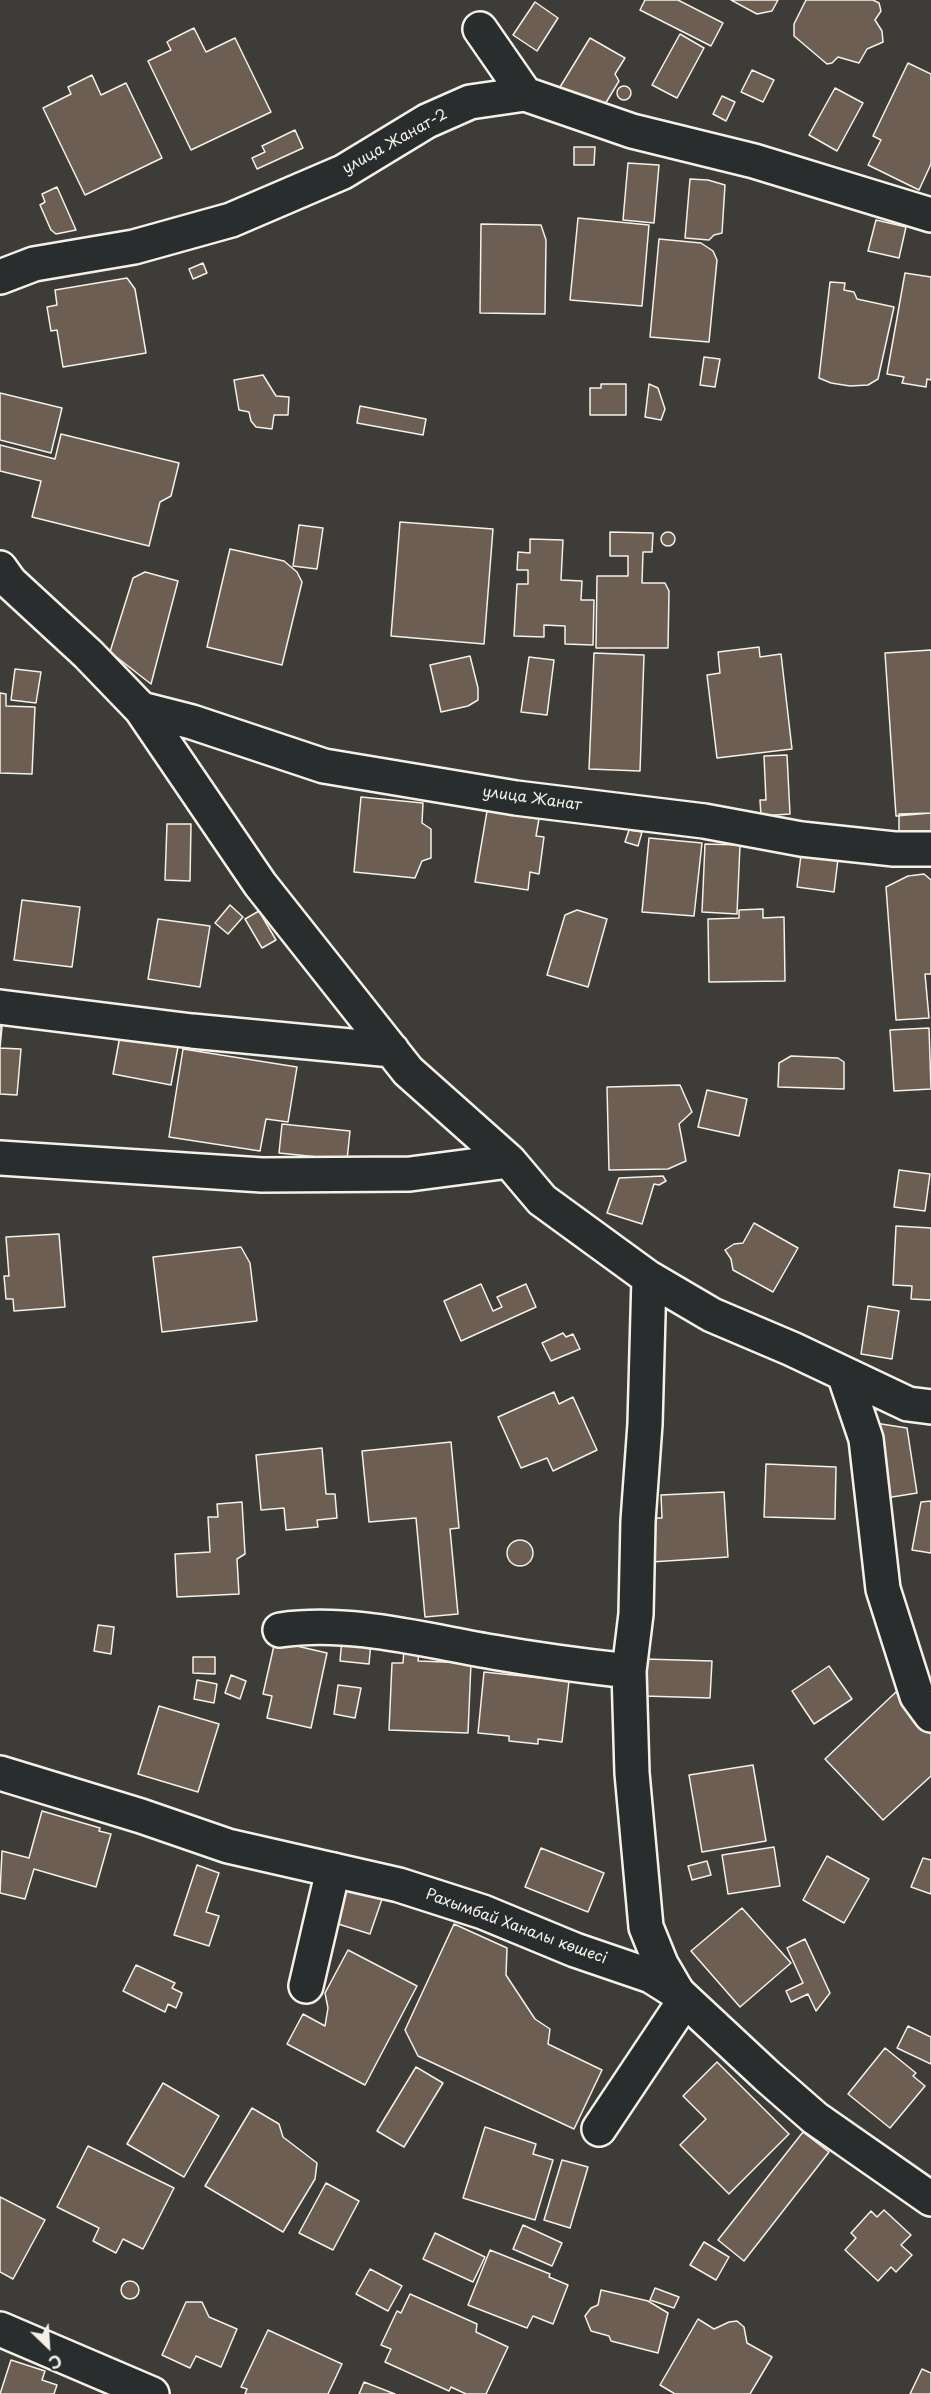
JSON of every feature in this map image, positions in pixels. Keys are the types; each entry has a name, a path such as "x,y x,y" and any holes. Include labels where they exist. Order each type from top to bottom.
{"street":[{"path":"480,29 525,94"},
{"name":"улица Жанат-2","path":"0,276 33,264 134,247 231,220 343,172 427,122 470,102 525,94 632,131 754,160 931,215"},
{"path":"3,577 88,654 141,708 260,884 408,1071 509,1161 542,1200 649,1278 712,1315 792,1348 908,1404 931,1407"},
{"name":"улица Жанат","path":"141,708 192,722 324,766 516,798 704,821 801,839 894,849 931,849"},
{"path":"0,1007 192,1031 392,1050"},
{"path":"0,1158 262,1175 410,1174 509,1161"},
{"path":"598,2129 681,1997 661,1964 646,1927 632,1773 628,1671 636,1614 649,1278"},
{"path":"844,1374 866,1439 883,1589 917,1696 931,1715"},
{"path":"280,1630 302,1627 393,1633 495,1652 628,1671"},
{"name":"Рахымбай Ханалы көшесі","path":"0,1773 141,1816 228,1846 399,1886 483,1912 575,1950 651,1976 681,1997 815,2118 931,2199"},
{"path":"306,1986 333,1870"},
{"path":"0,2329 152,2394"}],"building":[{"path":"645,0 678,0 723,23 711,46 640,10"},
{"path":"731,0 778,0 772,11 757,14"},
{"path":"806,0 873,0 879,3 881,11 875,20 882,31 883,42 867,49 859,63 838,57 832,63 827,64 794,36 794,24"},
{"path":"535,2 558,18 537,51 513,35"},
{"path":"194,28 206,52 235,38 271,112 191,150 148,61 171,50 167,42"},
{"path":"680,34 704,48 677,98 652,85"},
{"path":"590,38 625,58 615,74 619,81 601,111 560,87"},
{"path":"908,63 931,74 931,164 919,190 868,165 881,140 873,136"},
{"path":"752,70 774,80 763,102 741,92"},
{"path":"92,75 101,95 126,83 162,158 85,195 43,108 71,94 68,87"},
{"path":"621,86 627,86 631,93 627,100 621,100 617,96 617,90"},
{"path":"835,88 863,103 837,151 809,135"},
{"path":"722,96 735,102 726,121 713,114"},
{"path":"295,130 303,148 257,169 252,158 265,152 262,146"},
{"path":"574,147 595,147 594,165 574,165"},
{"path":"628,163 659,165 654,223 623,220"},
{"path":"690,179 708,180 725,185 722,233 714,235 709,240 685,238"},
{"path":"57,187 76,230 56,234 51,230 40,205 45,202 42,194"},
{"path":"578,218 649,225 642,306 570,300"},
{"path":"876,220 906,227 899,258 868,251"},
{"path":"481,224 541,225 546,240 545,314 480,313"},
{"path":"659,239 701,243 713,251 717,260 709,342 650,337"},
{"path":"203,263 207,273 193,279 189,269"},
{"path":"905,273 931,277 931,380 927,379 926,387 902,383 904,377 887,374"},
{"path":"127,278 135,289 146,353 63,367 57,330 51,331 47,307 57,305 55,290"},
{"path":"830,282 845,283 844,290 854,292 857,299 894,307 878,379 868,385 850,386 831,383 819,378"},
{"path":"704,357 720,359 715,387 700,385"},
{"path":"263,375 276,396 289,397 288,415 274,415 272,429 256,427 251,421 249,412 239,410 234,380"},
{"path":"601,384 626,384 626,415 590,415 590,388 601,388"},
{"path":"649,384 658,388 665,409 661,420 645,417"},
{"path":"0,393 62,408 51,453 0,440"},
{"path":"360,406 426,419 423,435 357,423"},
{"path":"61,434 179,463 171,496 160,502 149,546 32,517 41,481 0,471 0,445 55,459"},
{"path":"400,522 493,529 484,644 391,636"},
{"path":"299,525 323,528 317,569 293,566"},
{"path":"610,532 653,533 652,552 643,552 642,583 665,583 669,591 668,648 596,648 597,576 628,576 628,556 610,556"},
{"path":"665,532 671,532 675,539 671,546 665,546 661,542 661,536"},
{"path":"530,539 563,540 561,580 582,581 581,600 594,600 593,645 565,644 565,626 544,625 544,637 514,636 517,584 528,584 528,570 517,570 518,552 530,553"},
{"path":"230,549 284,561 297,572 302,582 282,665 207,647"},
{"path":"145,572 178,581 151,684 110,652 133,578"},
{"path":"759,647 760,657 781,654 792,749 717,758 707,675 720,673 718,652"},
{"path":"931,650 931,813 896,816 885,653"},
{"path":"594,653 644,655 640,771 589,769"},
{"path":"470,656 478,688 478,700 468,706 441,712 430,665"},
{"path":"529,657 554,660 547,715 521,712"},
{"path":"15,669 41,672 36,703 11,700"},
{"path":"0,693 6,694 6,706 35,707 32,774 0,773"},
{"path":"787,755 790,814 761,816 760,800 766,800 764,756"},
{"path":"361,797 423,803 422,823 431,829 431,858 422,861 415,878 354,872"},
{"path":"487,811 539,819 536,836 544,837 539,874 530,872 528,890 475,882"},
{"path":"931,813 931,834 899,835 899,814"},
{"path":"167,824 191,824 190,881 165,880"},
{"path":"629,830 642,832 638,846 625,842"},
{"path":"649,838 702,843 694,916 642,912"},
{"path":"705,844 740,845 737,914 702,912"},
{"path":"801,855 838,859 834,892 797,887"},
{"path":"924,874 931,880 931,974 925,974 929,1018 896,1020 886,887 908,876"},
{"path":"22,900 80,907 72,967 14,960"},
{"path":"230,905 243,917 228,934 215,923"},
{"path":"763,909 763,918 784,917 785,981 709,982 708,919 739,918 739,910"},
{"path":"577,910 607,919 588,987 547,975 565,915"},
{"path":"259,911 276,940 262,948 245,919"},
{"path":"158,919 210,926 200,987 148,979"},
{"path":"929,1028 931,1089 894,1091 890,1030"},
{"path":"120,1036 178,1047 171,1085 113,1074"},
{"path":"0,1048 21,1049 17,1095 0,1094"},
{"path":"183,1049 297,1067 288,1122 266,1119 260,1151 169,1137"},
{"path":"791,1056 838,1058 844,1062 844,1089 778,1087 779,1063"},
{"path":"680,1085 692,1112 679,1124 686,1161 668,1169 609,1170 607,1087"},
{"path":"707,1090 747,1099 739,1136 698,1127"},
{"path":"282,1124 350,1131 347,1160 279,1153"},
{"path":"899,1170 930,1174 925,1211 894,1207"},
{"path":"663,1176 666,1181 659,1185 654,1184 642,1224 607,1213 619,1178"},
{"path":"754,1223 798,1248 773,1292 733,1270 731,1259 725,1250 734,1244 743,1243"},
{"path":"896,1226 931,1228 931,1300 911,1299 912,1286 893,1285"},
{"path":"59,1234 65,1307 14,1311 13,1299 6,1299 4,1276 9,1276 6,1237"},
{"path":"241,1247 250,1263 257,1321 162,1332 153,1257"},
{"path":"481,1284 493,1311 502,1307 497,1297 526,1284 536,1307 461,1341 444,1301"},
{"path":"868,1306 899,1311 892,1359 861,1354"},
{"path":"563,1333 566,1337 573,1334 580,1349 551,1361 542,1343"},
{"path":"554,1392 559,1404 573,1397 597,1450 553,1471 547,1458 521,1468 498,1417"},
{"path":"875,1423 907,1428 917,1493 886,1498"},
{"path":"451,1442 459,1528 450,1529 458,1614 425,1617 416,1518 369,1522 362,1451"},
{"path":"322,1448 326,1494 335,1494 337,1518 317,1520 318,1527 286,1530 284,1508 261,1510 256,1455"},
{"path":"766,1464 836,1467 835,1519 764,1517"},
{"path":"724,1492 728,1557 651,1562 648,1518 662,1518 661,1495"},
{"path":"931,1501 931,1553 912,1550 921,1502"},
{"path":"242,1502 245,1554 237,1559 239,1594 177,1597 175,1554 210,1552 208,1517 218,1517 217,1504"},
{"path":"520,1540 529,1544 533,1553 529,1562 520,1566 511,1562 507,1553 511,1544"},
{"path":"98,1625 114,1627 111,1654 94,1651"},
{"path":"342,1639 371,1642 369,1664 340,1661"},
{"path":"275,1641 327,1653 311,1728 267,1718 272,1696 263,1694"},
{"path":"404,1649 419,1650 418,1661 471,1663 468,1733 389,1730 392,1663 403,1663"},
{"path":"193,1657 215,1657 215,1674 193,1673"},
{"path":"645,1659 712,1661 710,1698 644,1696"},
{"path":"829,1666 852,1699 814,1724 792,1691"},
{"path":"484,1672 569,1681 562,1742 538,1739 538,1744 509,1741 509,1736 478,1733"},
{"path":"231,1675 246,1681 240,1699 225,1693"},
{"path":"197,1680 217,1684 214,1703 194,1699"},
{"path":"338,1685 361,1688 355,1718 334,1714"},
{"path":"896,1692 931,1728 931,1776 883,1820 825,1759"},
{"path":"159,1706 219,1724 198,1792 138,1774"},
{"path":"753,1765 766,1841 702,1852 689,1775"},
{"path":"42,1811 100,1828 99,1831 111,1834 96,1887 34,1869 25,1899 0,1893 2,1851 29,1858"},
{"path":"774,1847 780,1886 728,1894 722,1855"},
{"path":"541,1848 604,1873 588,1912 525,1887"},
{"path":"827,1856 869,1879 844,1923 803,1900"},
{"path":"923,1858 931,1860 931,1894 911,1887"},
{"path":"707,1861 711,1875 692,1880 688,1866"},
{"path":"197,1865 219,1873 206,1912 219,1916 209,1946 174,1935"},
{"path":"347,1887 382,1899 370,1934 335,1923"},
{"path":"742,1908 791,1963 740,2007 691,1951"},
{"path":"454,1924 507,1948 506,1975 535,2019 550,2029 548,2044 602,2070 574,2129 418,2056 405,2030"},
{"path":"805,1939 830,1993 816,2011 808,1994 791,2002 786,1991 803,1983 787,1948"},
{"path":"348,1950 417,1986 365,2085 287,2044 303,2014 325,2026 328,2008 325,1993"},
{"path":"136,1965 175,1983 172,1988 182,1993 176,2008 168,2004 165,2012 123,1991"},
{"path":"908,2026 931,2037 931,2064 897,2048"},
{"path":"885,2048 916,2073 913,2076 925,2086 890,2128 848,2094"},
{"path":"717,2062 789,2134 729,2194 680,2145 706,2119 683,2096"},
{"path":"416,2067 443,2083 404,2147 377,2131"},
{"path":"163,2083 219,2116 184,2177 127,2144"},
{"path":"252,2108 279,2124 283,2137 317,2163 315,2179 283,2232 205,2186"},
{"path":"485,2127 536,2144 533,2154 553,2160 535,2220 463,2198"},
{"path":"803,2132 829,2152 744,2261 718,2240"},
{"path":"88,2146 174,2188 143,2249 123,2239 116,2253 93,2241 99,2228 57,2207"},
{"path":"562,2160 588,2167 570,2228 544,2220"},
{"path":"326,2183 359,2201 333,2250 299,2233"},
{"path":"0,2197 45,2220 13,2279 0,2272"},
{"path":"884,2210 911,2235 901,2245 912,2255 896,2272 891,2267 878,2281 845,2250 856,2238 851,2233 871,2211 877,2217"},
{"path":"523,2225 562,2243 552,2266 513,2249"},
{"path":"435,2233 485,2257 473,2282 423,2259"},
{"path":"704,2242 729,2257 716,2280 690,2265"},
{"path":"490,2250 550,2274 549,2277 568,2285 553,2324 533,2316 527,2328 468,2305"},
{"path":"370,2269 402,2286 388,2311 356,2294"},
{"path":"126,2281 134,2281 139,2286 137,2297 126,2299 121,2294 121,2286"},
{"path":"655,2288 679,2297 674,2308 650,2300"},
{"path":"601,2290 648,2301 668,2313 658,2353 611,2341 609,2336 591,2331 585,2316 591,2308 598,2305"},
{"path":"410,2294 477,2324 476,2332 508,2347 486,2394 466,2394 451,2387 449,2391 385,2362 391,2349 381,2345 397,2311 401,2313"},
{"path":"186,2302 202,2302 209,2317 237,2329 221,2367 196,2356 190,2368 162,2355"},
{"path":"698,2319 714,2329 737,2321 744,2327 747,2343 772,2357 750,2394 675,2394 660,2385"},
{"path":"268,2330 342,2364 328,2394 245,2394 247,2389 241,2387"},
{"path":"11,2360 45,2371 42,2380 57,2385 54,2394 0,2394"},
{"path":"922,2369 931,2373 931,2394 910,2394"},
{"path":"364,2382 395,2394 359,2394"}]}
